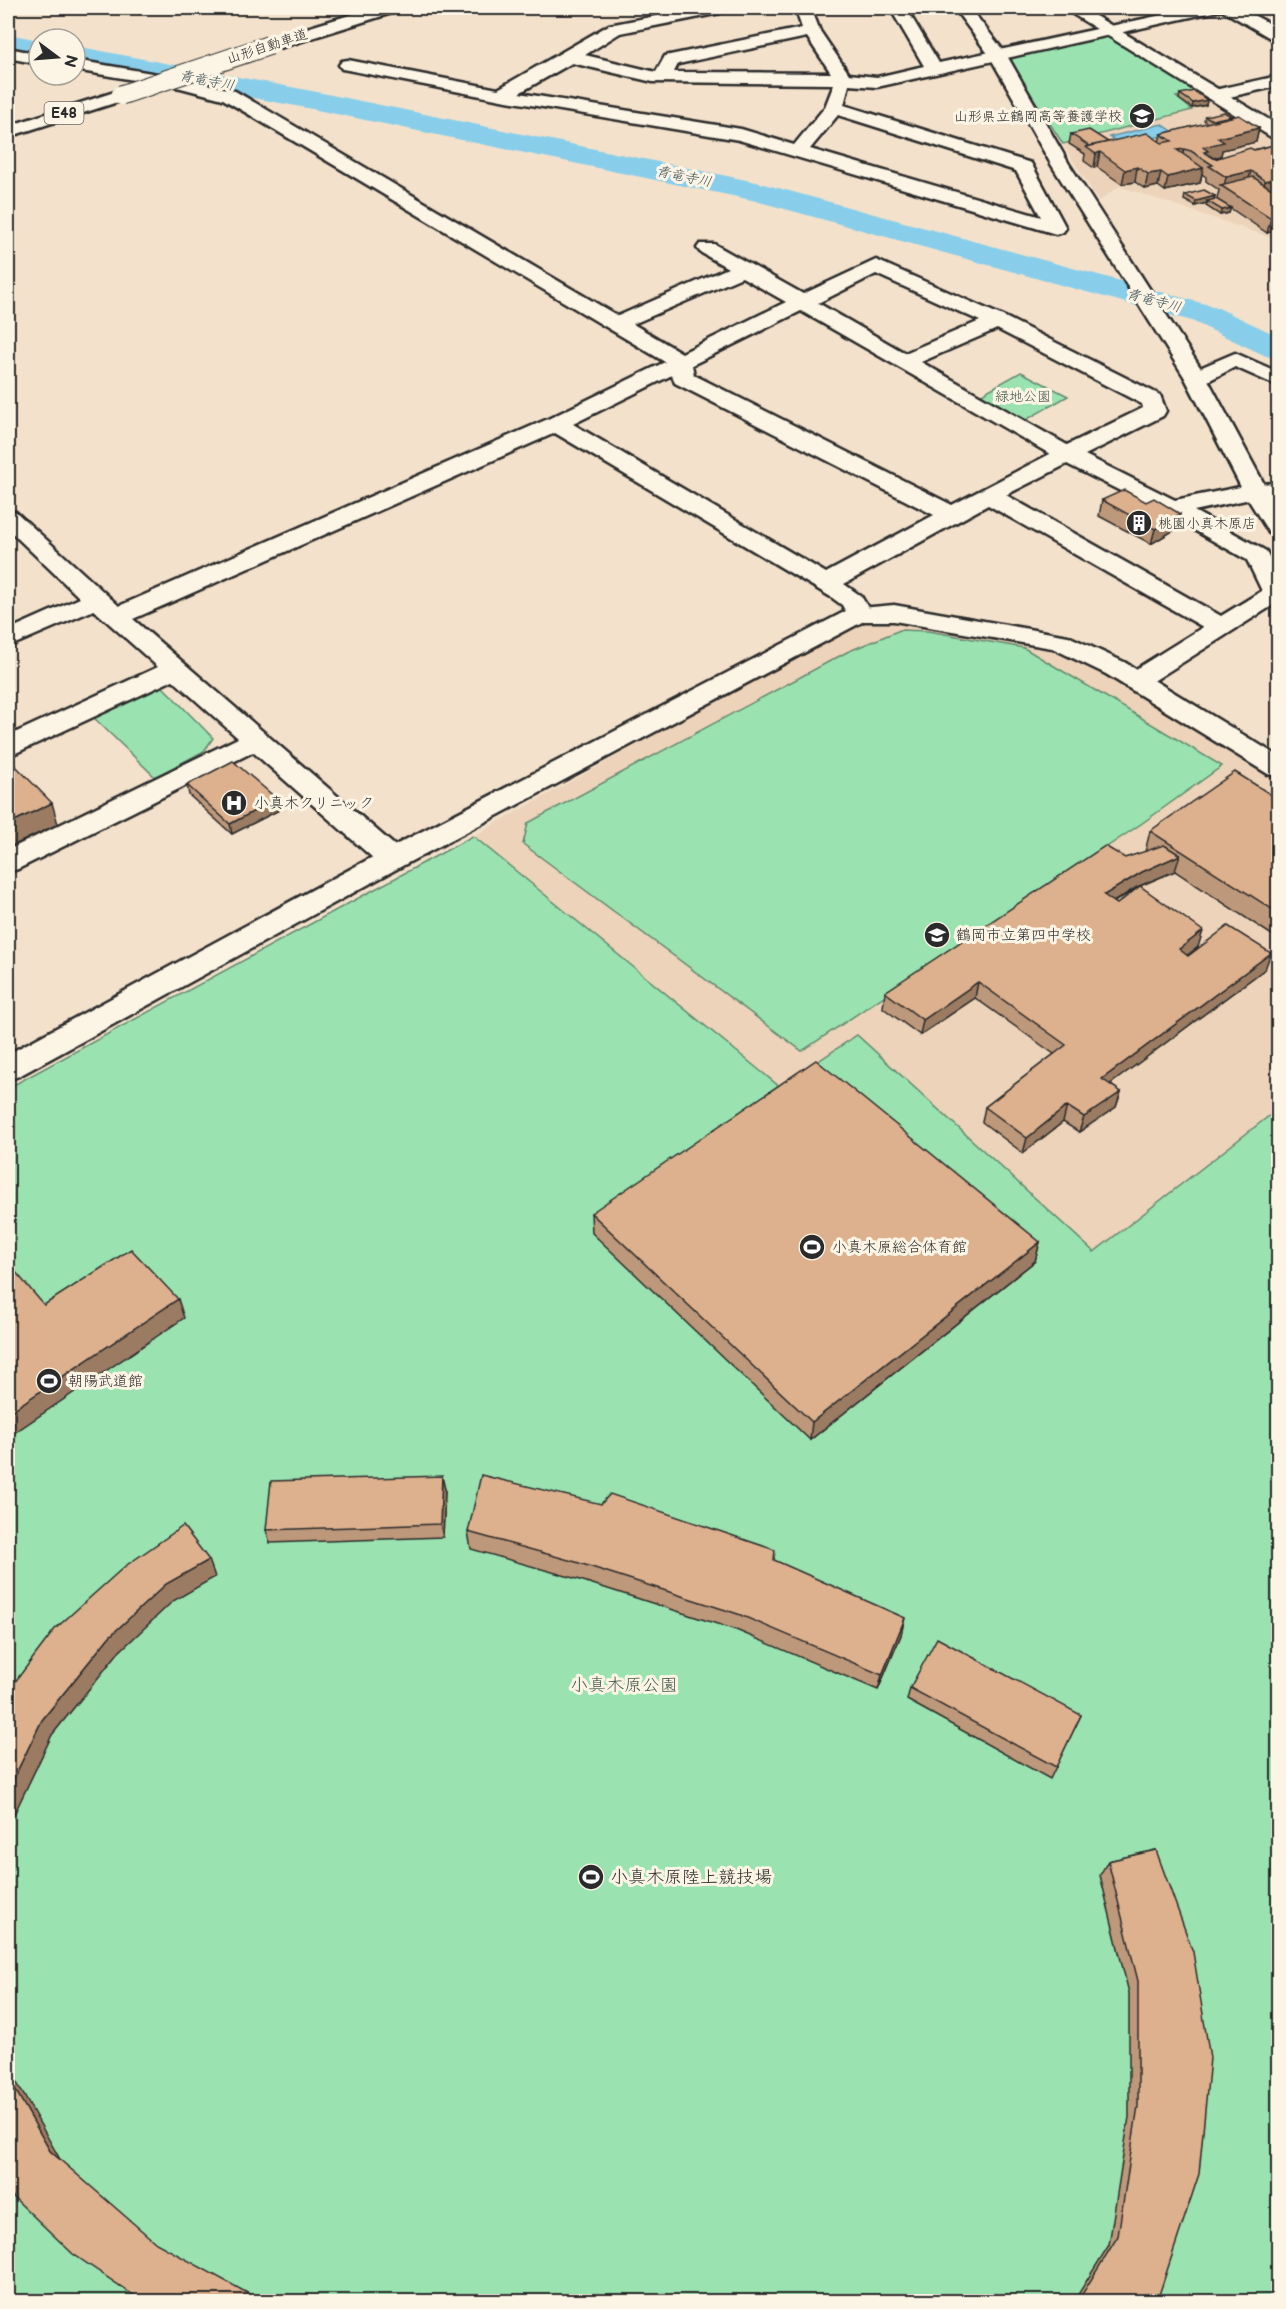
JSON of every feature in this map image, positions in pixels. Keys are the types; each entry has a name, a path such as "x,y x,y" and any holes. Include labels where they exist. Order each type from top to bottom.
{"main road":[{"name":"山形自動車道","path":"8,132 389,8"},
{"path":"501,95 615,29 720,8"},
{"path":"803,8 812,31 844,80"},
{"path":"898,8 934,69"},
{"path":"964,8 997,54 1060,164 1267,490 1278,528"},
{"path":"1074,8 1278,133"},
{"path":"570,57 662,78 815,77 877,82 1209,8"},
{"path":"1229,8 1278,35"},
{"path":"662,78 671,60 812,31"},
{"path":"8,53 27,57"},
{"path":"348,65 501,95 741,135 1056,228 1024,167"},
{"path":"87,67 181,83 229,95 681,362"},
{"path":"798,152 834,108 844,80"},
{"path":"1216,95 1278,81"},
{"path":"834,108 1024,167 1060,164"},
{"path":"707,248 1066,454 1172,508 1257,556 1276,593 1135,681"},
{"path":"8,639 107,608 556,424 876,266 998,321 1152,400 1155,411 987,495 825,584"},
{"path":"616,324 743,268"},
{"path":"905,361 998,321"},
{"path":"1196,378 1235,359 1278,380"},
{"path":"681,362 683,378 951,514"},
{"path":"556,424 825,584 852,601 859,614"},
{"path":"1172,508 1267,490"},
{"path":"987,495 1221,627"},
{"path":"8,517 107,608 392,859"},
{"path":"8,1068 392,859 859,614 894,613 1059,641 1086,653 1135,681 1278,768"},
{"path":"8,746 176,669"},
{"path":"8,862 256,740"}],"shaded area":[{"name":"山形県立鶴岡高等養護学校","path":"1108,35 1278,139 1278,240 1119,186 1099,201 1007,57"},
{"name":"鶴岡市立第四中学校","path":"876,621 895,621 1041,643 1065,651 1278,778 1278,1109 1094,1253 857,1036 781,1087 473,836 845,629"}],"green space":[{"path":"1108,35 1201,92 1176,97 1192,110 1063,144 1007,57"},
{"name":"緑地公園","path":"1021,372 1068,396 1024,421 978,396"},
{"path":"900,630 928,631 1024,648 1222,766 1141,824 802,1051 523,844 528,823 847,652"},
{"path":"149,686 163,687 213,738 204,751 155,777 91,715"},
{"name":"小真木原公園","path":"473,836 780,1087 857,1035 1094,1252 1278,1109 1278,2301 8,2302 8,1088"}],"water":[{"path":"1162,124 1175,133 1122,145 1109,137"}],"building":[{"path":"1194,91 1207,100 1193,103 1180,94"},
{"path":"1224,112 1231,116 1212,120 1205,116"},
{"path":"1239,115 1259,128 1218,138 1224,142 1203,147 1208,151 1204,152 1215,159 1250,148 1254,150 1278,144 1278,177 1265,181 1251,171 1226,177 1209,166 1213,165 1184,149 1177,150 1203,168 1168,177 1161,172 1148,174 1137,167 1125,170 1100,152 1096,154 1086,147 1147,133 1162,143 1172,141 1161,134"},
{"path":"1089,130 1108,142 1089,146 1071,134"},
{"path":"1253,177 1278,193 1278,216 1271,218 1220,185"},
{"path":"1204,190 1215,196 1196,201 1185,195"},
{"path":"1216,199 1231,208 1222,210 1207,201"},
{"path":"1124,490 1146,502 1154,498 1180,514 1155,529 1102,500"},
{"path":"8,758 52,803 8,824"},
{"name":"小真木クリニック","path":"233,761 277,799 230,824 187,785"},
{"path":"1235,772 1278,799 1278,913 1150,831"},
{"path":"1164,845 1180,855 1142,872 1104,895 1117,904 1140,886 1203,931 1179,949 1188,956 1228,926 1271,953 1102,1079 1121,1092 1084,1117 1067,1106 1027,1138 985,1107 1066,1045 978,982 923,1020 885,992 1105,846 1125,858"},
{"name":"小真木原総合体育館","path":"816,1060 1040,1242 812,1422 591,1213"},
{"name":"朝陽武道館","path":"131,1249 178,1299 8,1413 8,1263 44,1305"},
{"path":"481,1475 601,1504 610,1494 775,1550 774,1560 905,1618 882,1675 738,1614 576,1562 468,1532"},
{"path":"442,1476 440,1524 266,1530 271,1481"},
{"path":"183,1526 209,1560 166,1584 109,1637 42,1720 8,1790 8,1691 55,1629 124,1567"},
{"path":"937,1638 1081,1715 1056,1767 910,1688"},
{"path":"1156,1850 1193,1952 1210,2058 1199,2174 1157,2301 1078,2301 1118,2236 1138,2106 1138,1981 1108,1861"},
{"path":"8,2077 50,2151 156,2243 262,2301 142,2301 73,2254 8,2192"}],"waterway":[{"name":"青竜寺川","path":"8,42 27,46"},
{"name":"青竜寺川","path":"87,57 312,100 756,191 1204,314 1278,349"}],"place":[{"name":"山形県立鶴岡高等養護学校","path":"1142,116"},
{"name":"桃園小真木原店","path":"1139,523"},
{"name":"小真木クリニック","path":"234,803"},
{"name":"鶴岡市立第四中学校","path":"937,935"},
{"name":"小真木原総合体育館","path":"812,1247"},
{"name":"朝陽武道館","path":"49,1381"},
{"name":"小真木原陸上競技場","path":"591,1877"}]}
